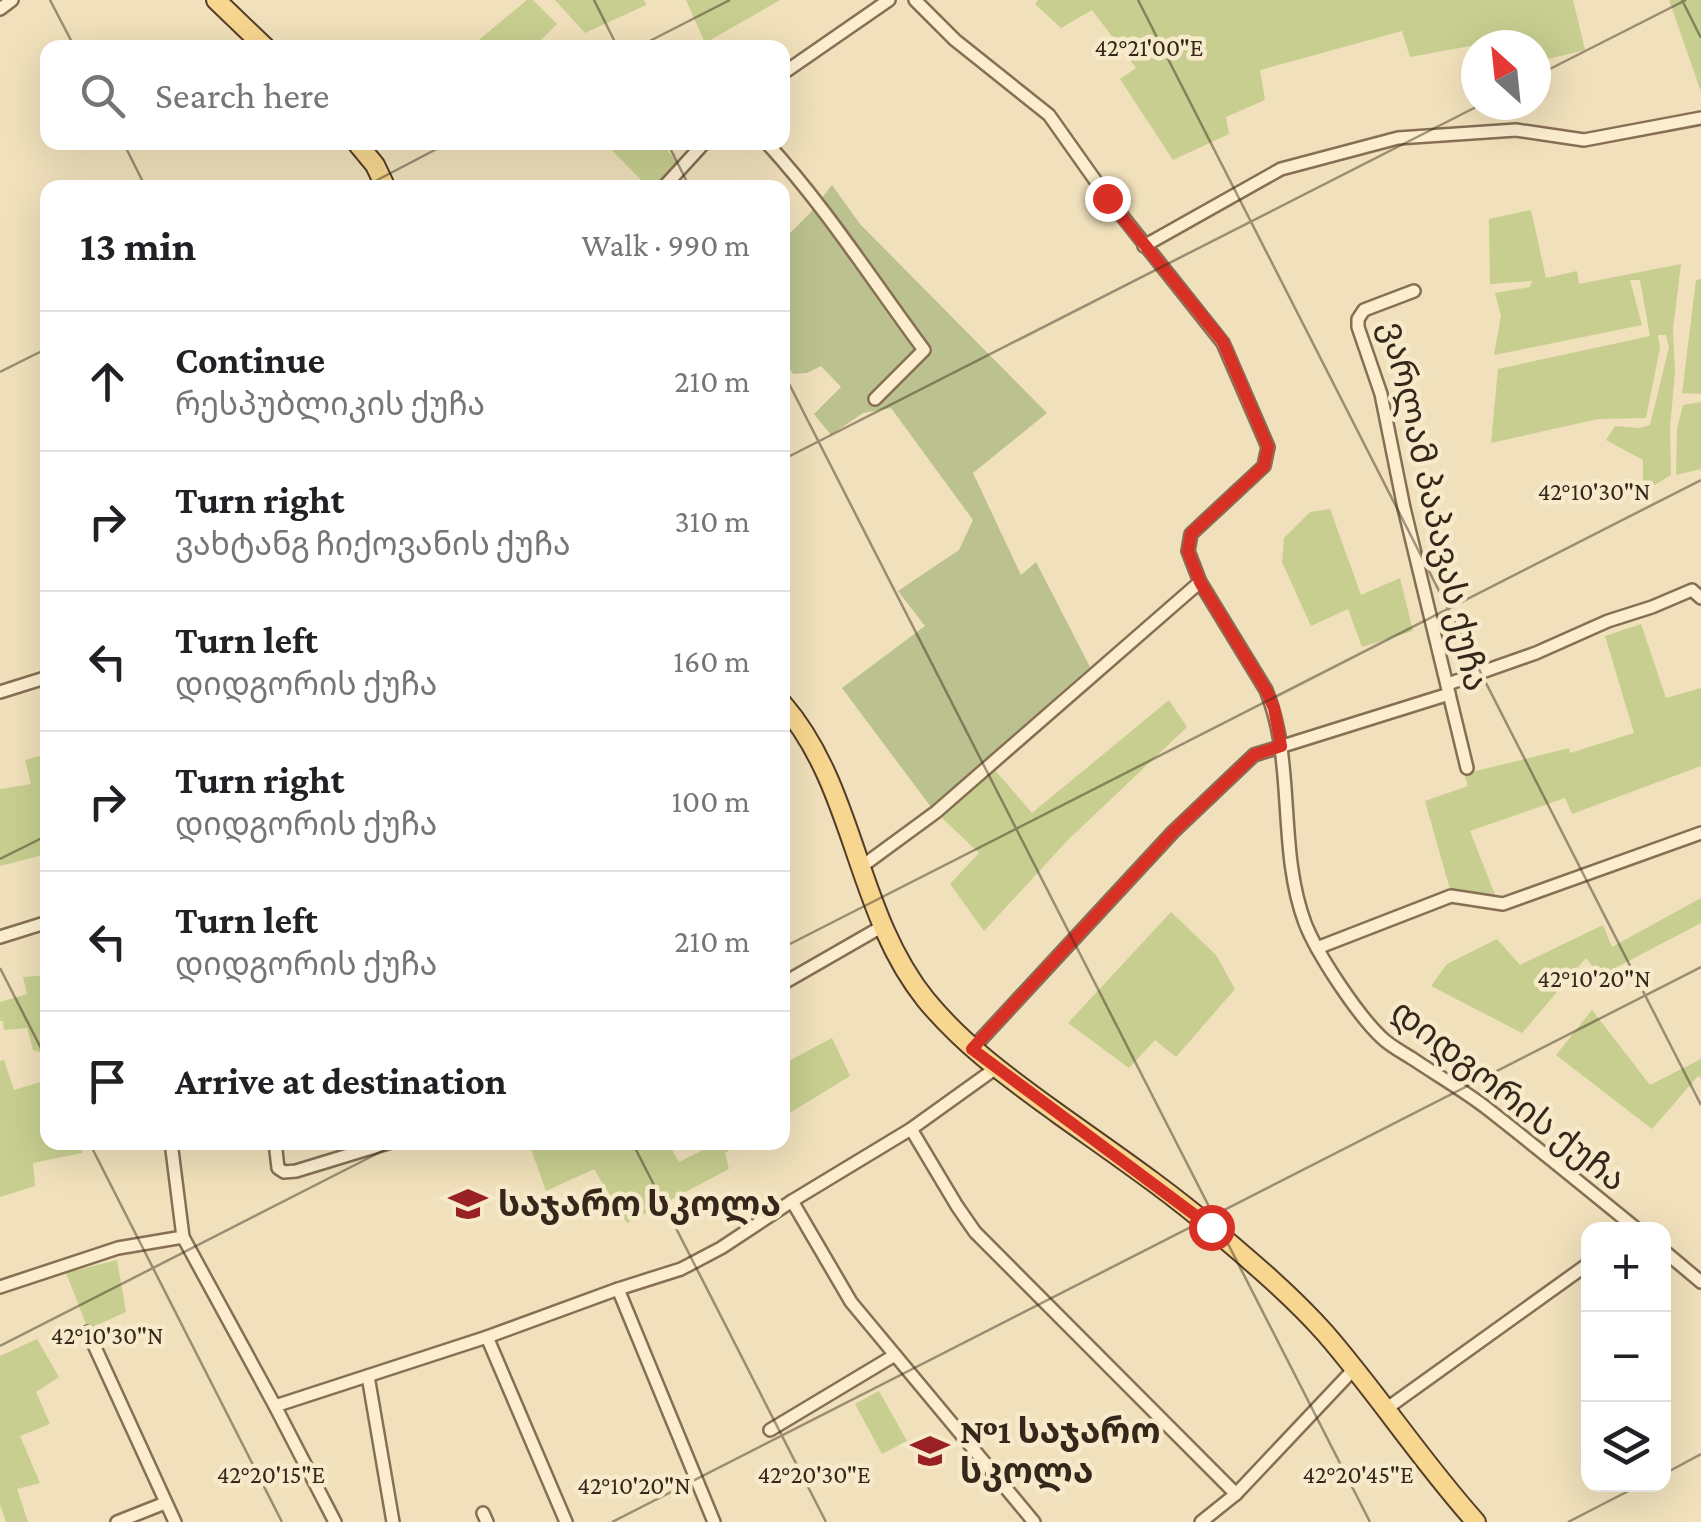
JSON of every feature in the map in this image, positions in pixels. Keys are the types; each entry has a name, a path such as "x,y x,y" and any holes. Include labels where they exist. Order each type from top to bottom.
{"main road":[{"path":"216,0 258,40"},
{"path":"363,150 382,180"},
{"path":"790,713 819,756 883,926 924,996 953,1032 1211,1227 1269,1278 1324,1331 1476,1522"}],"street":[{"path":"0,9 12,0"},
{"path":"790,68 889,0"},
{"name":"დიდგორის ქუჩა","path":"915,0 955,40 1049,115 1144,246 1223,342 1268,447 1264,466 1191,534 1188,551 1200,582 1274,708 1294,884 1318,948 1359,1012 1383,1039 1486,1107 1628,1222"},
{"path":"1144,246 1281,169 1398,138 1516,130 1584,140 1701,118"},
{"path":"671,180 698,150"},
{"path":"773,150 816,199 924,350 875,399"},
{"name":"ვარლამ პაპავას ქუჩა","path":"1414,290 1364,310 1358,326 1381,394 1404,508 1467,768"},
{"path":"862,867 936,812 1200,582"},
{"path":"972,1049 1173,832 1254,755 1449,689 1680,593 1692,590 1701,598"},
{"path":"0,692 40,680"},
{"path":"1318,948 1452,896 1503,904 1701,832"},
{"path":"0,937 40,924"},
{"path":"790,979 883,926"},
{"path":"275,1406 681,1269 912,1129 996,1068"},
{"path":"912,1129 976,1232 1236,1494"},
{"path":"172,1150 183,1237 335,1522"},
{"path":"275,1150 278,1168 284,1172 365,1150"},
{"path":"792,1201 851,1302 1034,1522"},
{"path":"0,1286 118,1248 183,1237"},
{"path":"1671,1257 1701,1282"},
{"path":"1386,1408 1581,1269"},
{"path":"618,1289 714,1522"},
{"path":"88,1332 175,1522"},
{"path":"488,1337 566,1522"},
{"path":"770,1430 895,1356"},
{"path":"1201,1522 1236,1494 1354,1369"},
{"path":"368,1376 393,1522"},
{"path":"117,1522 165,1503"}],"green space":[{"path":"527,0 533,0 557,24 541,40 479,40"},
{"path":"555,0 644,0 646,5 585,33"},
{"path":"686,0 780,0 710,40 704,40"},
{"path":"1038,0 1573,0 1585,50 1551,58 1551,30 1461,30 1461,48 1410,57 1402,31 1260,70 1265,100 1226,117 1229,134 1173,160 1120,79 1136,68 1092,10 1061,28 1035,4"},
{"path":"1669,0 1701,0 1701,92"},
{"path":"612,150 667,150 679,165 664,180 641,180"},
{"path":"832,185 860,224 1047,413 973,473 1021,575 1036,562 1090,667 931,807 842,688 925,626 898,591 959,550 973,520 891,408 863,413 831,435 814,414 841,387 821,366 807,373 793,374 790,370 790,233"},
{"path":"1531,210 1546,278 1577,271 1579,284 1681,264 1673,329 1671,475 1643,492 1643,460 1606,440 1615,426 1650,425 1669,347 1666,335 1658,335 1660,348 1646,418 1598,419 1491,443 1498,369 1650,336 1640,280 1630,280 1642,325 1494,355 1501,316 1495,293 1530,287 1532,281 1490,284 1489,219"},
{"path":"1701,279 1701,394 1682,393 1696,280"},
{"path":"1701,402 1701,469 1676,475 1677,429 1683,405"},
{"path":"1330,509 1361,595 1400,578 1413,631 1362,647 1348,609 1311,626 1282,562 1284,538 1310,512"},
{"path":"1641,624 1666,698 1701,688 1701,766 1572,814 1565,798 1470,831 1497,900 1451,893 1425,801 1468,786 1464,774 1569,748 1570,753 1634,733 1605,636"},
{"path":"1169,700 1187,727 1068,840 984,931 950,884 979,853 940,816 993,768 1032,813"},
{"path":"40,756 40,856 0,866 0,789 31,784 25,760"},
{"path":"1701,898 1701,923 1600,976 1586,958 1522,1033 1431,986 1447,964 1497,939 1520,965 1603,925 1612,947"},
{"path":"1171,912 1216,955 1235,989 1176,1057 1155,1040 1129,1068 1068,1023"},
{"path":"40,976 40,1052 33,1050 27,1028 4,1030 0,1021 0,1002 27,994 23,977"},
{"path":"1592,1010 1650,1085 1701,1059 1701,1078 1698,1076 1652,1129 1556,1055"},
{"path":"832,1038 850,1076 790,1113 790,1060"},
{"path":"4,1060 14,1090 40,1082 40,1150 82,1153 33,1163 35,1186 0,1197 0,1061"},
{"path":"531,1150 672,1150 679,1162 703,1150 730,1150 725,1153 729,1169 627,1223 594,1169 546,1191"},
{"path":"117,1260 126,1312 88,1329 66,1273"},
{"path":"37,1339 59,1377 36,1392 50,1424 20,1436 40,1483 17,1489 28,1522 6,1522 0,1504 0,1356"},
{"path":"879,1391 907,1441 882,1454 855,1404"}],"place":[{"name":"საჯარო სკოლა","path":"468,1204"},
{"name":"№1 საჯარო სკოლა","path":"930,1451"}],"route":[{"path":"1107,198 1223,342 1268,447 1264,466 1191,534 1188,551 1200,582 1266,690 1274,708 1281,746 1254,755 1173,832 972,1049 1211,1227"}]}
